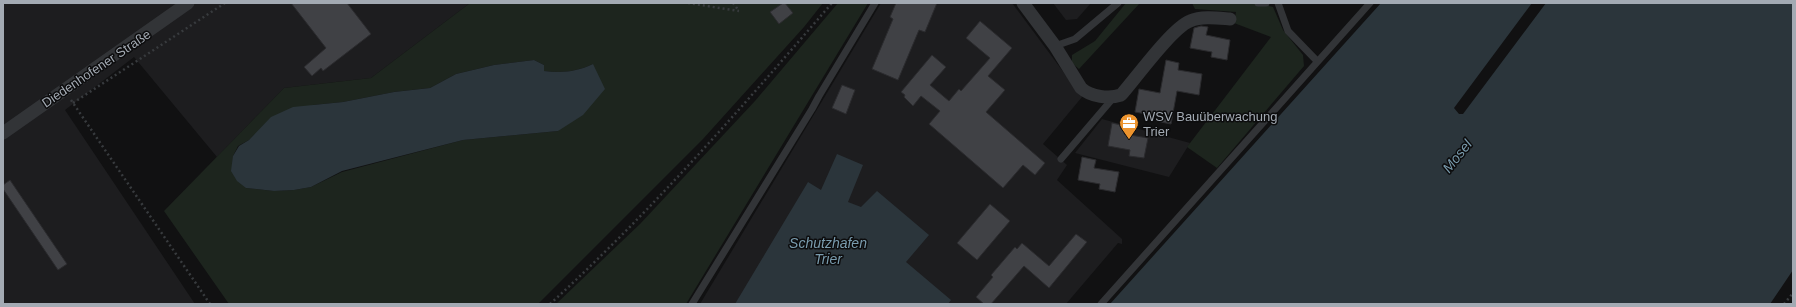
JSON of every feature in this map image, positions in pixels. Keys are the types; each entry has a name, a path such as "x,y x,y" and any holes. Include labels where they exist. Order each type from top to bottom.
{"street":[{"name":"Diedenhofener Straße","path":"3,133 188,3"},
{"path":"1023,3 1055,46 1084,91 1104,97 1121,95 1174,32 1189,21 1198,18 1230,19"}],"lane":[{"path":"692,304 812,109 818,96 875,3"},
{"path":"1055,46 1076,39 1118,3"},
{"path":"1258,3 1266,3"},
{"path":"1278,3 1288,31 1317,61"},
{"path":"1102,304 1370,3"},
{"path":"1061,159 1114,97"}],"path":[{"path":"73,103 225,3"},
{"path":"688,3 739,11 733,3"},
{"path":"550,304 634,222 711,142 832,3"},
{"path":"64,90 210,304"},
{"path":"1784,304 1793,293"}],"shaded area":[{"path":"3,3 470,3 371,78 284,88 217,157 134,57 65,110 195,304 3,304"},
{"path":"470,3 823,3 804,27 703,139 538,304 229,304 164,211 284,88 371,78","holes":["534,60 544,65 544,71 563,72 581,69 593,64 558,131 463,140 342,172 311,187 294,190 274,191 246,188 233,156 238,146 249,140 259,131 313,105 343,102 394,92 430,88 456,74 494,65"]},
{"path":"838,3 868,3 686,304 556,304 640,224 755,101"},
{"path":"881,3 1012,3 1082,97 1043,144 1067,165 1057,180 1122,239 1122,244 1118,243 1066,304 700,304"},
{"path":"1053,3 1091,3 1077,19 1066,20"},
{"path":"1126,3 1140,3 1079,69 1072,63 1072,55 1095,41"},
{"path":"1192,3 1255,3 1273,7 1283,30 1303,55 1304,66 1217,168 1187,147 1271,37 1234,23 1236,12 1195,9"},
{"path":"1102,119 1190,143 1169,177 1075,153"}],"water":[{"name":"Mosel","path":"1381,3 1532,3 1454,108 1459,114 1463,114 1546,3 1793,3 1793,270 1770,304 1110,304"},
{"path":"534,60 544,65 544,71 551,72 575,70 593,64 605,89 583,115 558,131 463,140 342,171 311,187 274,191 246,188 237,181 231,171 233,156 239,146 249,140 271,117 293,107 343,102 394,92 430,88 456,74 494,65"},
{"name":"Schutzhafen Trier","path":"837,154 863,165 848,202 861,207 877,191 929,235 906,262 951,300 948,304 735,304 808,182 821,190"}],"building":[{"path":"291,3 347,3 371,34 323,71 321,68 312,76 304,67 326,48"},
{"path":"785,3 793,13 779,24 770,12"},
{"path":"896,3 937,3 925,32 919,30 898,80 872,69 893,19 890,17"},
{"path":"980,21 1012,48 988,76 1005,90 986,112 1045,163 1035,175 1023,165 1003,188 929,124 940,111 921,96 913,106 901,92 932,55 946,67 930,85 949,101 959,89 961,91 990,58 966,38"},
{"path":"1201,26 1208,27 1206,35 1230,40 1227,60 1211,57 1212,52 1190,48 1194,28"},
{"path":"1166,60 1179,63 1178,70 1202,74 1199,95 1177,91 1171,124 1156,121 1157,116 1135,112 1139,89 1160,93"},
{"path":"842,85 855,90 846,114 832,108"},
{"path":"1112,123 1125,126 1124,134 1148,138 1144,158 1129,156 1130,150 1108,146"},
{"path":"1082,157 1096,160 1094,168 1119,172 1115,192 1099,189 1100,184 1078,180"},
{"path":"10,180 67,264 58,270 3,189 3,185"},
{"path":"990,204 1010,221 977,260 957,243"},
{"path":"1076,234 1087,242 1049,288 1024,266 991,304 984,304 976,297 993,277 991,275 1015,247 1017,249 1022,243 1049,266"}],"place":[{"name":"WSV Bauüberwachung Trier","path":"1129,140"}]}
